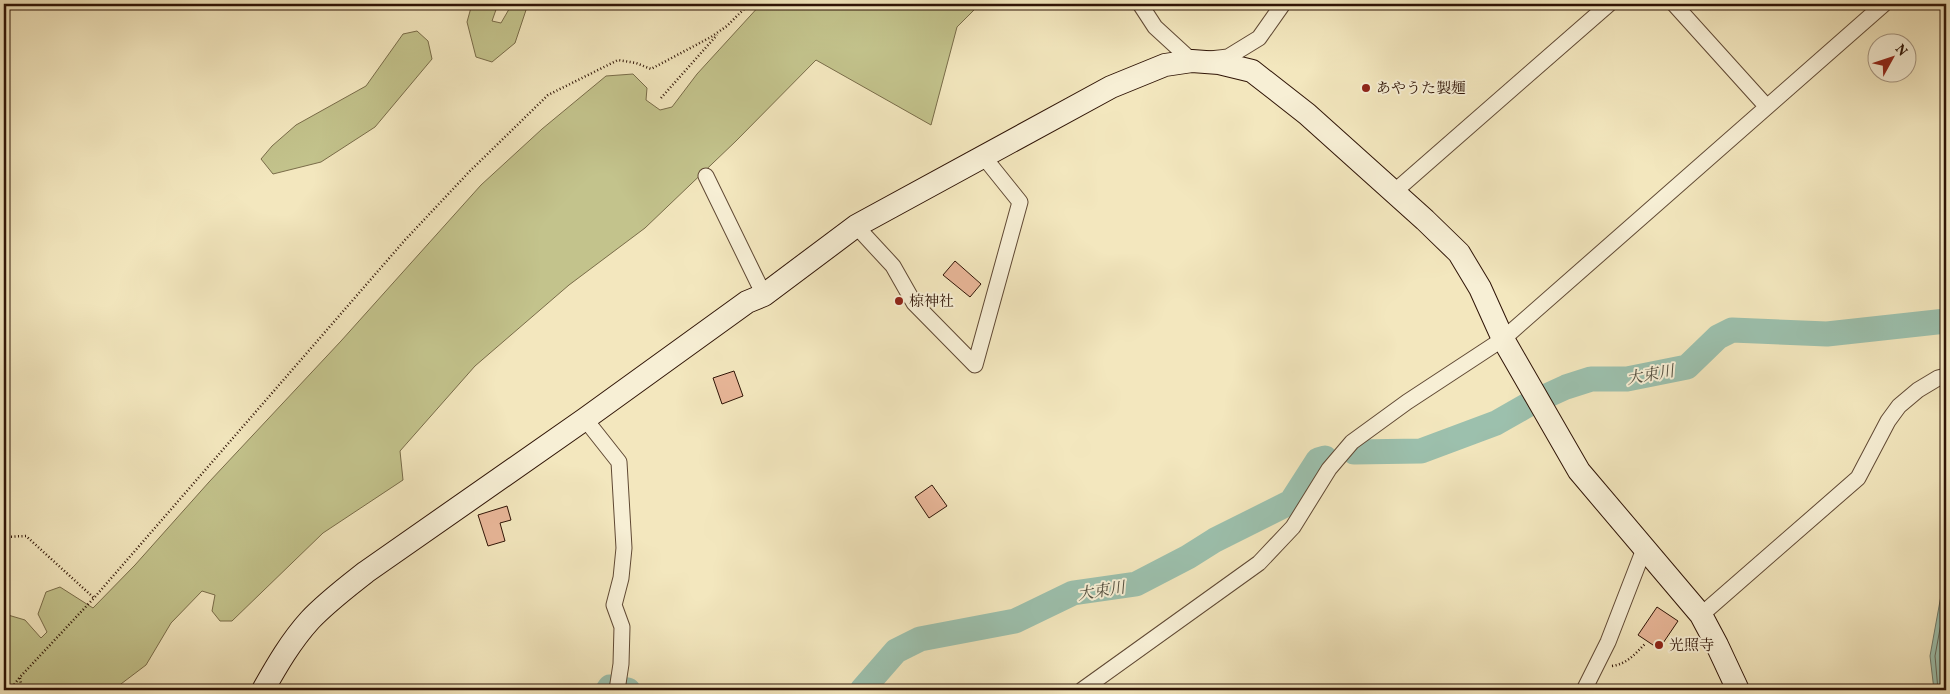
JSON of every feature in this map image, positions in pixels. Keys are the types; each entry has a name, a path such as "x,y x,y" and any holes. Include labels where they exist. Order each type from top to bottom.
{"street":[{"path":"1140,4 1155,27 1192,62 1219,63 1252,71 1307,114 1459,253 1480,288 1503,339 1578,471 1701,615 1738,690"},
{"path":"263,690 289,647 311,620 336,596 366,572 586,419 747,302 764,295 856,226 1126,80 1166,65 1228,57 1259,38 1283,4"},
{"path":"1394,192 1609,4"},
{"path":"1674,4 1767,107"},
{"path":"1082,690 1260,563 1293,527 1329,469 1352,442 1407,402 1503,339 1884,4"},
{"path":"856,226 893,266 914,304 975,364 1020,202 983,156"},
{"path":"706,176 764,295"},
{"path":"1701,615 1858,478 1888,421 1899,406 1918,390 1938,378 1946,376"},
{"path":"586,419 619,462 624,548 621,578 614,605 622,627 621,664 617,687"},
{"path":"1584,690 1608,642 1644,550"}],"path":[{"path":"661,98 722,30 749,4"},
{"path":"10,690 94,598 405,240 469,172 548,94 618,60 636,63 651,69 722,30"},
{"path":"4,537 26,536 94,598"},
{"path":"1594,670 1620,665 1631,659 1645,644"},
{"path":"20,677 22,690"}],"green space":[{"path":"472,4 498,4 492,21 501,23 512,4 528,4 515,43 492,62 476,57 467,22"},
{"path":"761,4 980,4 957,27 931,125 816,60 736,141 645,228 569,285 475,366 400,451 403,480 323,533 232,621 220,621 212,611 215,595 202,591 171,623 146,665 113,690 4,690 4,618 8,615 25,620 41,638 47,632 38,614 46,592 60,587 93,608 135,565 209,482 341,341 481,185 542,129 606,76 633,74 647,88 646,100 660,110 672,107 697,74"},
{"path":"417,31 428,41 432,59 375,127 321,162 273,174 261,159 272,146 296,125 366,86 403,34"}],"water":[{"path":"1946,568 1946,690 1934,690 1930,656"}],"building":[{"path":"955,261 981,284 970,297 943,275"},
{"path":"734,371 743,396 722,404 713,378"},
{"path":"932,485 947,506 929,518 915,497"},
{"path":"507,506 511,520 500,523 505,541 488,546 478,515"},
{"path":"1657,607 1678,621 1659,649 1638,635"}],"waterway":[{"name":"大束川","path":"1354,452 1421,451 1496,423 1531,403 1566,387 1591,379 1627,379 1687,367 1718,337 1732,330 1827,334 1946,321"},
{"name":"大束川","path":"862,690 896,651 920,639 1015,621 1073,593 1136,584 1188,557 1215,540 1291,502 1318,460 1325,458"},
{"name":"大束川","path":"608,690 610,687 628,690"}],"place":[{"name":"あやうた製麺","path":"1366,88"},
{"name":"椋神社","path":"899,301"},
{"name":"光照寺","path":"1659,645"}]}
